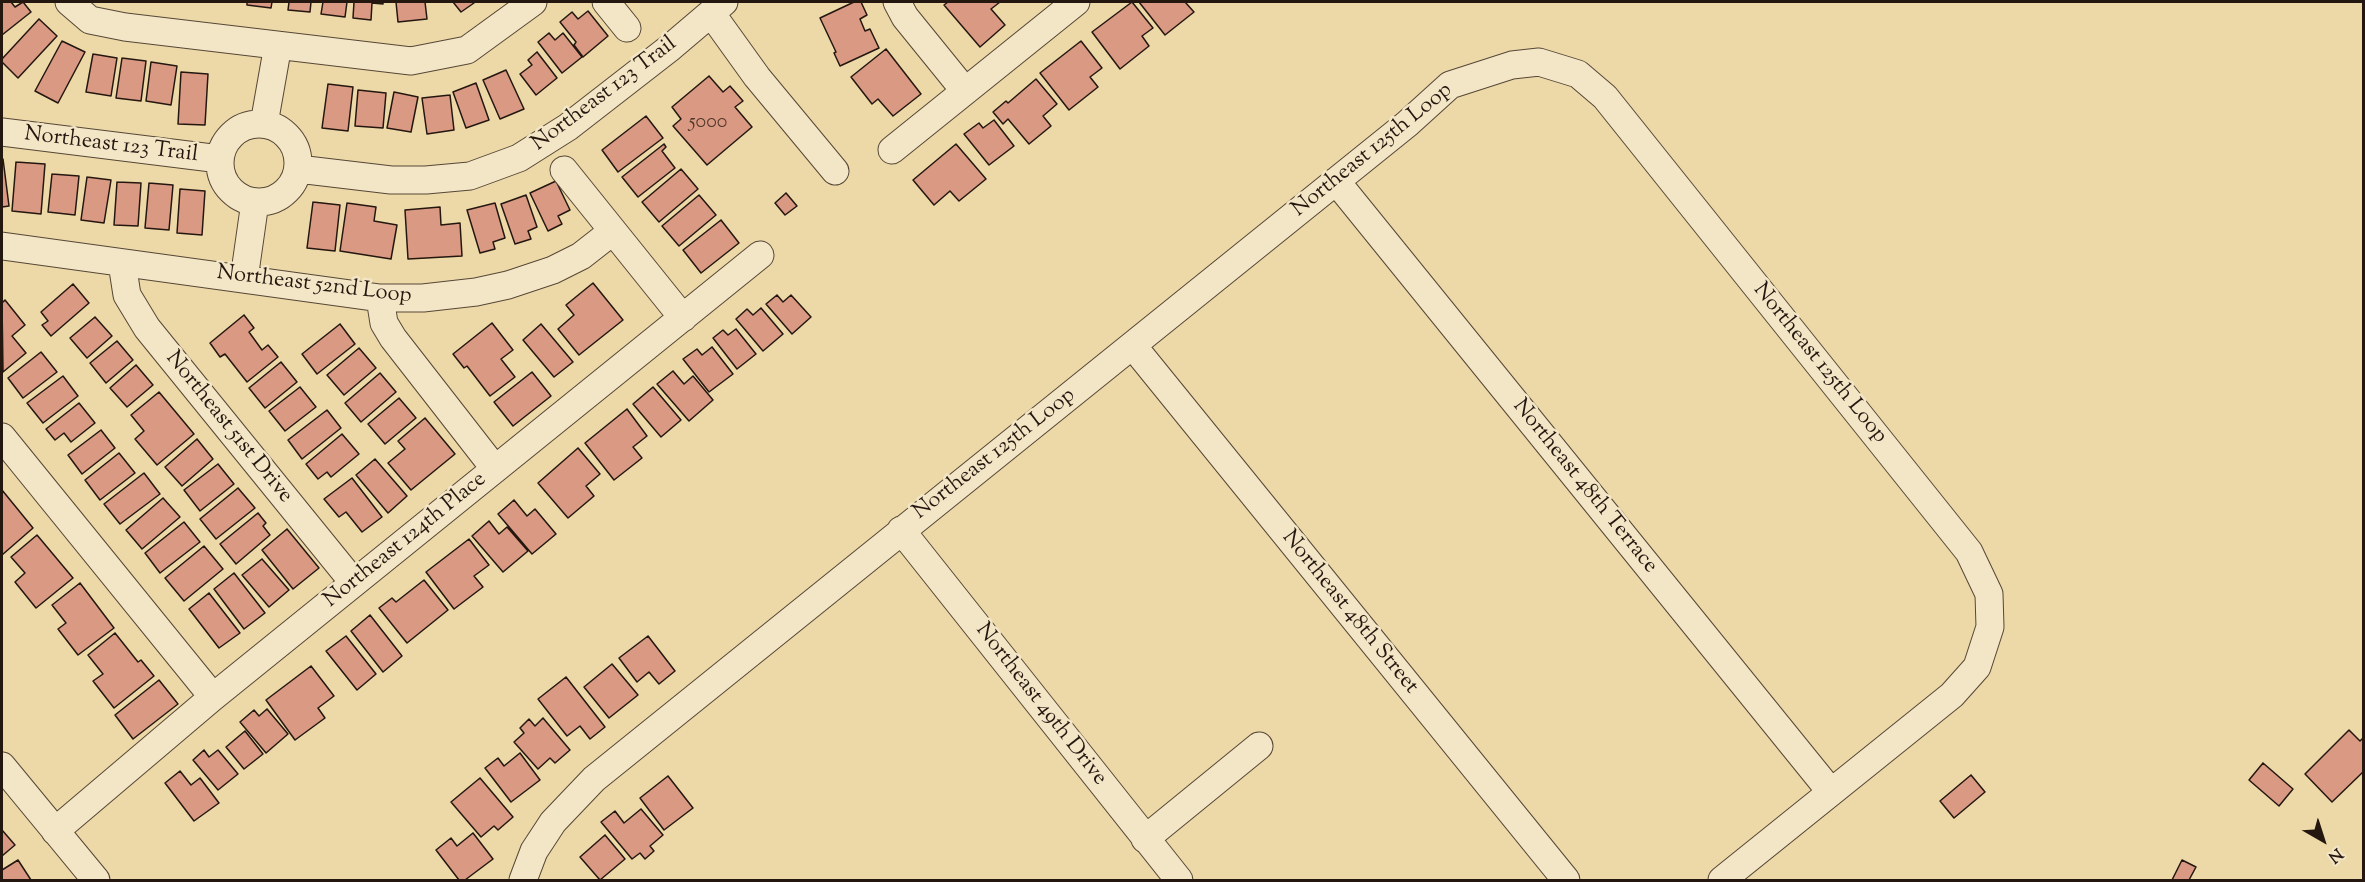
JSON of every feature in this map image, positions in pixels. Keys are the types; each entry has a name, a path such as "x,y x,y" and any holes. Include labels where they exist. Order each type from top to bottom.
{"street":[{"path":"69,2 90,20 411,61 467,50 533,2"},
{"path":"606,2 627,28"},
{"path":"897,2 905,17 965,91"},
{"path":"892,150 1076,2"},
{"path":"717,7 757,77 835,171"},
{"name":"Northeast 123 Trail","path":"298,169 392,180 426,180 470,176 519,158 568,127 717,7"},
{"path":"264,124 278,45"},
{"name":"Northeast 125th Loop","path":"523,880 534,851 553,822 594,779 1407,124 1450,85 1512,65 1539,62 1578,74 1605,97 1969,552 1989,594 1990,627 1977,667 1952,695 1722,880"},
{"path":"252,124 264,124 286,134 294,145 298,157 298,169 287,190 278,197 267,202 255,202 243,199 225,183 220,172 220,159 223,147 240,129 252,124"},
{"name":"Northeast 123 Trail","path":"2,132 220,159"},
{"path":"564,170 683,318"},
{"name":"Northeast 48th Terrace","path":"1336,181 1831,792"},
{"path":"244,279 255,202"},
{"name":"Northeast 52nd Loop","path":"2,246 380,298 451,297 508,285 553,270 581,256 614,231"},
{"name":"Northeast 124th Place","path":"55,831 213,697 760,255"},
{"name":"Northeast 51st Drive","path":"122,263 127,296 147,328 354,583"},
{"path":"380,298 384,323 393,338 495,469"},
{"name":"Northeast 48th Street","path":"1132,346 1566,880"},
{"path":"2,436 213,697"},
{"name":"Northeast 49th Drive","path":"901,530 1179,880"},
{"path":"1145,840 1259,746"},
{"path":"2,766 96,880"}],"building":[{"path":"2,2 11,2 15,7 23,2 31,12 2,35"},
{"path":"247,2 272,2 271,8 247,5"},
{"path":"289,2 311,2 310,12 288,10"},
{"path":"323,2 347,2 345,17 321,14"},
{"path":"354,2 383,2 383,4 372,3 371,20 353,18"},
{"path":"396,2 425,2 427,19 398,22"},
{"path":"453,2 472,2 474,3 461,12"},
{"path":"854,2 861,2 867,15 860,19 865,31 870,29 879,48 840,66 820,18"},
{"path":"948,2 1000,2 991,9 1005,25 980,47 944,5"},
{"path":"1132,2 1153,28 1142,36 1149,46 1120,69 1092,32"},
{"path":"1139,2 1185,2 1194,12 1165,35"},
{"path":"588,11 608,36 583,57 574,45 576,42 560,22 572,12 578,19"},
{"path":"39,19 57,36 18,78 2,62 2,59"},
{"path":"549,33 555,40 563,33 582,57 562,73 538,42"},
{"path":"62,41 85,52 58,103 35,91"},
{"path":"1081,41 1102,68 1090,77 1098,87 1069,110 1040,73"},
{"path":"886,49 921,94 893,116 878,99 872,104 851,77"},
{"path":"537,52 557,78 536,95 520,74 532,65 528,60"},
{"path":"93,54 117,58 111,96 86,92"},
{"path":"122,58 146,61 141,101 116,98"},
{"path":"151,62 177,66 171,105 146,101"},
{"path":"506,70 524,109 500,119 483,80"},
{"path":"181,72 208,74 205,125 178,124"},
{"path":"709,76 723,92 730,86 743,101 735,107 752,127 707,165 673,126 681,119 672,107"},
{"path":"1036,79 1057,104 1043,116 1051,126 1029,144 1008,119 1003,124 993,112 1006,101 1008,103"},
{"path":"476,83 489,120 466,128 453,92"},
{"path":"328,84 353,87 348,131 322,128"},
{"path":"358,90 386,93 383,128 355,126"},
{"path":"394,92 418,97 411,132 387,128"},
{"path":"450,95 454,130 427,134 422,98"},
{"path":"646,116 663,138 618,172 602,150"},
{"path":"994,120 1014,146 989,165 964,134 979,123 983,128"},
{"path":"664,144 666,147 662,151 675,168 638,197 622,177"},
{"path":"956,144 986,179 959,201 950,191 934,205 913,180"},
{"path":"2,159 9,206 2,207"},
{"path":"16,162 45,164 41,214 12,211"},
{"path":"681,169 698,189 659,222 642,202"},
{"path":"52,174 79,176 75,215 48,212"},
{"path":"87,177 111,180 104,223 81,220"},
{"path":"556,181 570,210 558,216 562,224 548,231 530,193"},
{"path":"117,182 141,183 138,226 114,225"},
{"path":"149,183 173,185 169,230 145,228"},
{"path":"180,189 205,191 202,235 177,233"},
{"path":"786,193 797,206 785,215 775,203"},
{"path":"526,195 537,227 528,231 531,239 515,244 501,204"},
{"path":"699,195 716,215 679,246 662,226"},
{"path":"313,202 340,205 335,251 307,248"},
{"path":"347,203 376,207 374,221 397,225 391,259 340,251"},
{"path":"495,203 505,238 493,242 495,249 480,253 467,210"},
{"path":"440,207 441,225 460,223 462,256 408,259 405,210"},
{"path":"721,220 739,243 701,273 683,250"},
{"path":"593,283 623,320 579,355 558,329 574,315 566,305"},
{"path":"73,284 89,303 51,336 42,325 48,321 41,312"},
{"path":"777,295 783,302 791,295 811,317 792,334 766,304"},
{"path":"5,300 25,325 12,336 26,353 3,372 2,303"},
{"path":"761,308 783,334 763,351 736,319 747,309 753,315"},
{"path":"244,315 254,328 249,332 262,350 268,345 278,357 247,382 225,354 220,357 210,343"},
{"path":"95,317 112,336 87,358 70,338"},
{"path":"492,323 513,350 501,359 515,377 490,396 467,366 464,368 453,354"},
{"path":"340,324 355,344 317,374 302,354"},
{"path":"541,324 573,362 554,377 523,340"},
{"path":"736,329 756,354 737,369 713,338 723,330 728,335"},
{"path":"117,341 133,360 106,383 90,363"},
{"path":"712,347 733,374 709,392 683,359 697,349 702,355"},
{"path":"359,348 376,368 344,395 327,375"},
{"path":"41,352 57,372 23,398 8,378"},
{"path":"281,362 297,382 265,408 249,388"},
{"path":"136,365 153,385 127,407 110,388"},
{"path":"673,371 684,384 693,376 713,400 689,421 657,384"},
{"path":"532,372 551,396 513,426 494,402"},
{"path":"380,373 396,392 361,422 345,403"},
{"path":"63,376 78,396 43,423 27,403"},
{"path":"300,387 316,407 285,431 269,411"},
{"path":"653,387 681,420 661,437 633,404"},
{"path":"159,392 194,434 157,465 135,439 144,431 131,415"},
{"path":"399,398 416,418 385,444 368,424"},
{"path":"79,403 95,423 71,442 64,433 55,440 46,429"},
{"path":"627,409 647,436 633,447 642,458 614,480 585,443"},
{"path":"327,410 341,428 302,459 288,440"},
{"path":"425,418 455,454 411,490 388,463 405,449 398,441"},
{"path":"101,430 115,448 82,474 68,455"},
{"path":"342,434 359,454 331,477 327,472 318,479 306,464"},
{"path":"197,439 213,459 182,486 165,467"},
{"path":"578,448 600,474 586,486 594,496 568,518 538,483"},
{"path":"119,453 135,473 100,500 85,480"},
{"path":"375,459 407,496 388,513 356,475"},
{"path":"218,464 234,484 200,511 184,490"},
{"path":"144,473 160,494 120,524 104,504"},
{"path":"352,478 382,517 362,532 346,512 339,517 324,499"},
{"path":"238,488 255,508 216,539 200,519"},
{"path":"2,490 33,528 2,555"},
{"path":"163,498 180,517 142,549 126,530"},
{"path":"514,500 527,516 535,509 556,534 532,554 498,514"},
{"path":"258,513 266,523 263,526 270,535 236,564 220,544"},
{"path":"489,521 499,534 507,527 528,551 503,572 472,536"},
{"path":"184,522 200,542 160,573 145,553"},
{"path":"287,529 319,568 293,589 262,550"},
{"path":"37,535 73,578 36,608 15,582 25,573 11,557"},
{"path":"469,539 489,565 474,576 483,587 454,609 426,572"},
{"path":"204,546 223,569 184,601 165,578"},
{"path":"262,559 289,590 269,607 242,575"},
{"path":"234,573 265,613 244,629 214,589"},
{"path":"424,580 448,610 407,643 379,608 392,598 396,602"},
{"path":"80,583 114,628 78,655 58,629 66,623 52,605"},
{"path":"209,593 240,633 219,648 189,609"},
{"path":"370,615 402,656 383,672 351,631"},
{"path":"115,633 138,662 141,660 154,676 114,708 93,681 103,674 88,655"},
{"path":"346,636 376,674 357,690 326,651"},
{"path":"648,636 675,671 659,684 649,672 637,682 619,658"},
{"path":"612,664 638,695 609,718 584,687"},
{"path":"311,666 334,696 318,708 325,718 295,740 266,700"},
{"path":"566,677 605,727 590,739 580,726 567,736 538,699"},
{"path":"159,680 178,704 133,739 115,715"},
{"path":"267,709 288,734 266,753 240,722 254,710 259,716"},
{"path":"543,718 570,750 555,763 550,758 538,769 514,742 524,733 520,728 529,719 535,726"},
{"path":"2349,730 2360,741 2364,737 2364,771 2332,802 2305,774"},
{"path":"245,731 263,754 244,769 226,747"},
{"path":"204,750 209,757 218,750 238,774 218,790 193,760"},
{"path":"520,753 540,780 511,802 485,768 498,758 504,766"},
{"path":"2263,763 2293,789 2279,806 2249,780"},
{"path":"180,771 191,785 200,778 219,803 194,821 165,783"},
{"path":"1971,775 1985,792 1954,818 1940,801"},
{"path":"668,776 693,808 664,830 640,798"},
{"path":"480,778 513,817 498,830 494,826 481,837 451,802"},
{"path":"641,809 663,835 650,846 654,851 645,859 640,853 632,859 601,822 615,811 624,823"},
{"path":"2,830 15,845 2,856"},
{"path":"473,833 493,859 465,880 459,880 436,850 451,838 457,846"},
{"path":"605,835 625,859 600,880 580,857"},
{"path":"18,860 31,880 2,880 2,870"},
{"path":"2182,860 2196,867 2189,880 2172,880"}]}
